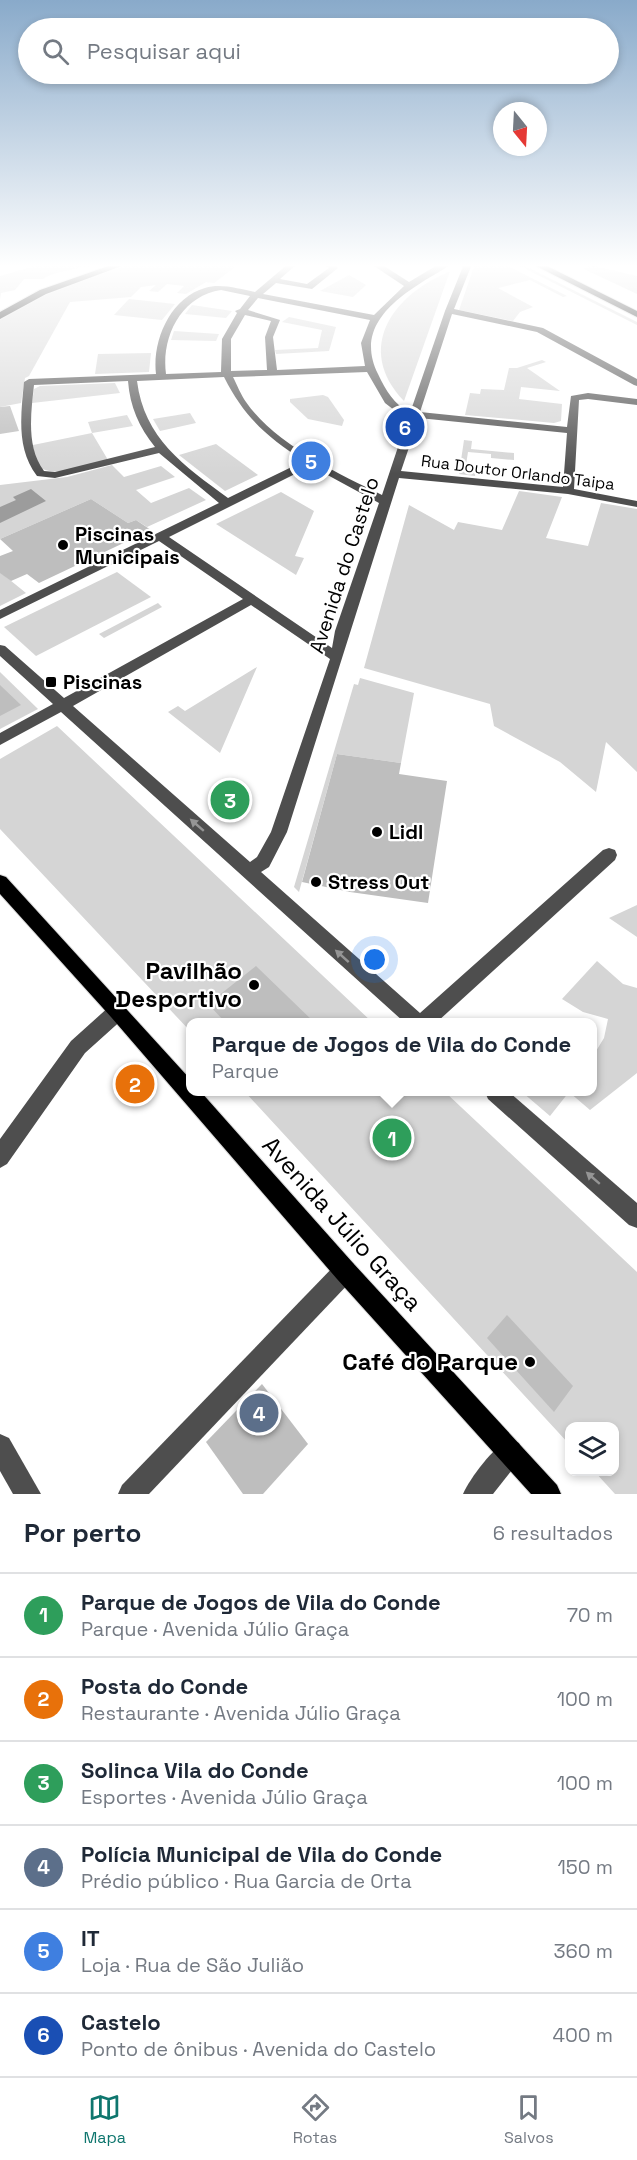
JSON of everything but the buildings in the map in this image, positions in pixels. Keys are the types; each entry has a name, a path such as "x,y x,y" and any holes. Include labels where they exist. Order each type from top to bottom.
{"main road":[{"name":"Avenida Júlio Graça","path":"0,882 186,1089"},
{"name":"Avenida Júlio Graça","path":"192,1096 345,1271 548,1494"}],"street":[{"path":"161,376 160,352 164,334"},
{"path":"229,334 225,349 227,376 247,410 263,428 313,461 386,502"},
{"path":"270,334 272,372"},
{"path":"369,334 367,342 370,369 395,410 415,417 572,430"},
{"name":"Avenida do Castelo","path":"250,871 263,862 279,832 337,658 342,631 442,334"},
{"path":"547,334 637,383"},
{"path":"161,448 55,475 41,474 32,465 29,445 29,382 370,369"},
{"path":"132,378 132,395 137,410 161,448 182,470 228,504"},
{"path":"568,491 574,398 588,396 637,402"},
{"path":"0,615 313,461"},
{"name":"Rua Doutor Orlando Taipa","path":"395,474 568,491 637,504"},
{"path":"161,537 337,658"},
{"path":"0,740 253,599"},
{"path":"0,649 412,1018"},
{"path":"430,1018 609,855"},
{"path":"0,1157 78,1047 97,1027 118,1011"},
{"path":"500,1096 637,1217"},
{"path":"131,1494 345,1271"},
{"path":"0,1447 28,1494"},
{"path":"476,1494 510,1452"}],"shaded area":[{"path":"0,334 52,334 29,376 25,378 21,403 0,407"},
{"path":"173,334 219,334 216,341 171,340"},
{"path":"321,334 334,334 329,351 276,354 275,350 318,348"},
{"path":"385,334 428,334 404,401 389,381 382,362"},
{"path":"151,353 149,372 95,374 98,354"},
{"path":"542,360 546,362 527,368 560,391 521,387 519,399 562,404 561,421 554,423 465,415 470,393 480,394 481,389 504,390 509,368 517,368"},
{"path":"115,383 120,393 32,403 34,389 40,386"},
{"path":"323,395 328,397 344,420 342,426 308,419 290,402 290,399"},
{"path":"190,413 196,423 160,431 153,419"},
{"path":"127,415 133,426 92,433 88,422"},
{"path":"92,433 108,460 61,471 43,469 36,465 33,445"},
{"path":"464,440 472,441 471,449 514,453 514,460 491,458 491,454 468,452 465,471 476,472 475,476 459,474"},
{"path":"216,444 258,475 225,491 179,455"},
{"path":"112,465 124,477 161,466 175,477 136,490 151,503 189,488 206,500 147,527 136,520 128,523 91,499 0,539 0,485 67,477"},
{"path":"31,489 46,501 0,523 0,507 16,500 13,497"},
{"path":"519,491 562,497 546,538 588,546 601,503 637,509 637,772 606,742 596,792 560,762 494,726 490,704 364,668 409,505 454,530 458,522 502,530"},
{"path":"281,492 314,511 295,556 304,558 296,575 216,524"},
{"path":"0,572 26,593 0,606"},
{"path":"117,572 151,597 36,656 4,627"},
{"path":"158,603 162,607 104,638 99,634"},
{"path":"257,667 220,753 168,712 178,706 185,711"},
{"path":"0,672 38,709 0,729"},
{"path":"360,678 414,693 401,763 337,754 299,892 294,887 354,684 358,685"},
{"path":"57,726 368,1018 186,1018 186,1027 0,829 0,759"},
{"path":"637,905 637,937 609,918"},
{"path":"597,961 623,984 637,988 637,1073 590,1110 574,1096 597,1096 597,1049 604,1038 608,1019 583,1012 562,999"},
{"path":"249,1096 449,1096 637,1272 637,1494 615,1494 599,1476 619,1476 619,1422 565,1422 565,1440"},
{"path":"527,1096 566,1096 550,1116"}],"place":[{"name":"Castelo","path":"405,427"},
{"name":"IT","path":"311,461"},
{"name":"Piscinas Municipais","path":"63,545"},
{"name":"Piscinas","path":"51,682"},
{"name":"Solinca Vila do Conde","path":"230,800"},
{"name":"Lidl","path":"377,832"},
{"name":"Stress Out","path":"316,882"},
{"name":"Pavilhão Desportivo","path":"254,985"},
{"name":"Posta do Conde","path":"135,1084"},
{"name":"Parque de Jogos de Vila do Conde","path":"392,1138"},
{"name":"Café do Parque","path":"530,1362"},
{"name":"Polícia Municipal de Vila do Conde","path":"259,1413"}]}
